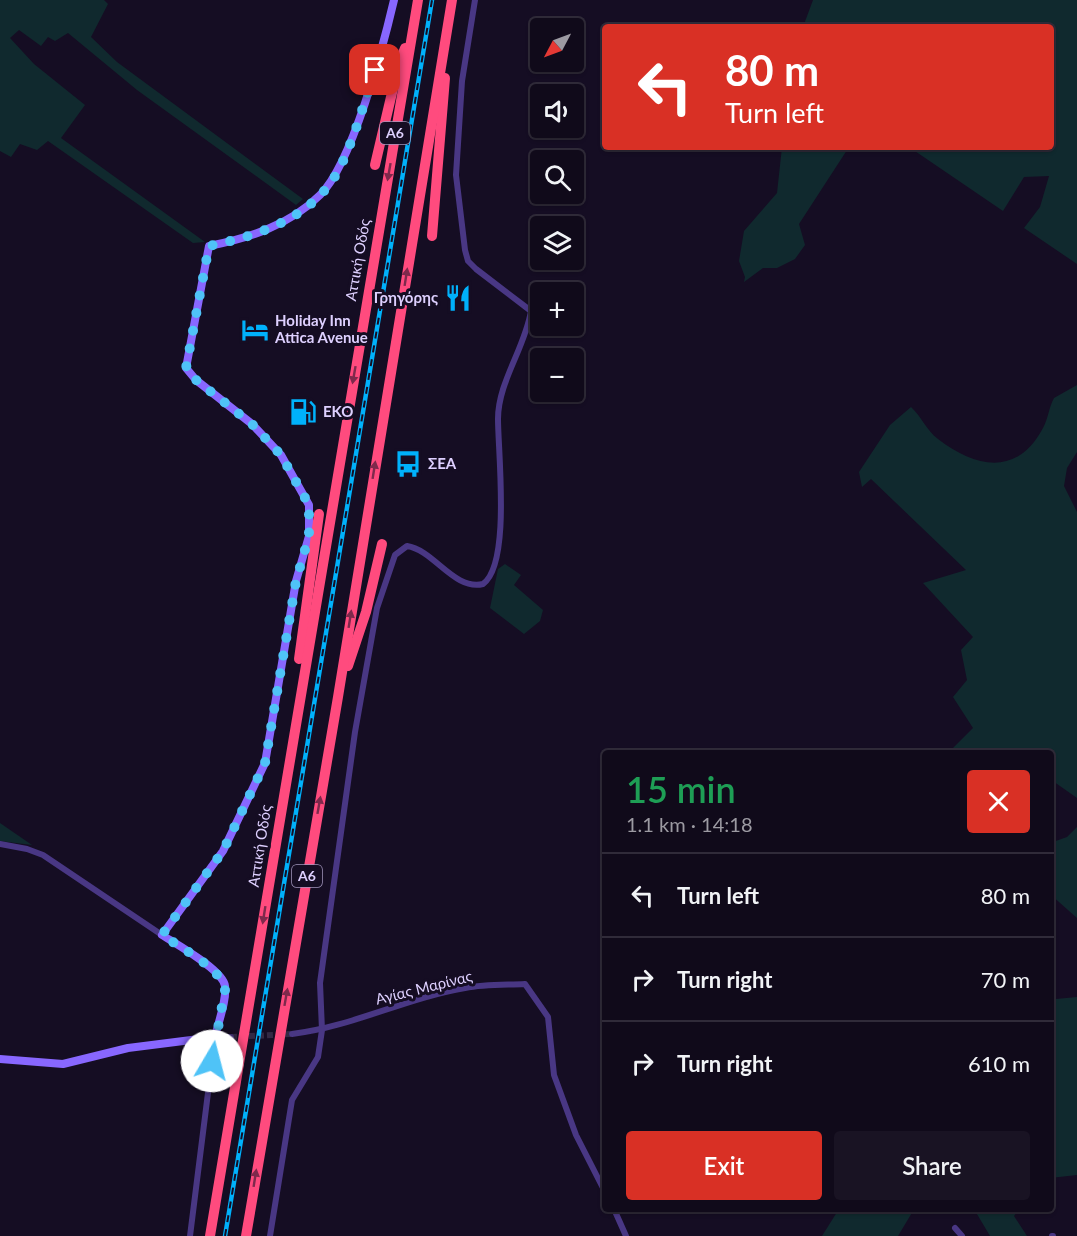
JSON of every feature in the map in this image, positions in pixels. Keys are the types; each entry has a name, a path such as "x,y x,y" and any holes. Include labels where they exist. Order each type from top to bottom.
{"highway":[{"name":"Αττική Οδός","path":"210,1236 418,0"},
{"name":"Α6","path":"246,1236 338,698 452,0"},
{"path":"375,165 399,63 412,31"},
{"path":"432,236 445,89 445,39"},
{"path":"286,775 289,716 319,514"},
{"path":"338,698 366,612 382,544"}],"street":[{"path":"162,935 223,851 265,763 296,581 309,536 309,505 281,455 265,436 196,380 186,368 209,246 262,232 306,207 331,183 363,104 382,47 394,0"},
{"path":"270,1236 292,1100 318,1057 322,1030 320,983 335,873 366,662 377,608 388,572 395,555 407,546 420,550 463,580 473,584 483,584 493,572 501,517 499,400 531,310 476,269 468,261 465,250 456,176 462,81 475,0"},
{"path":"0,844 27,849 43,855 216,972 224,981 225,990 215,1037 190,1236"},
{"name":"Αγίας Μαρίνας","path":"322,1030 367,1014 466,987 525,984 548,1017 554,1075 576,1136 602,1186"},
{"path":"292,1034 322,1030"},
{"path":"0,1059 63,1064 128,1048 231,1037"},
{"path":"615,1212 626,1236"},
{"path":"955,1228 962,1236"}],"green space":[{"path":"0,0 104,0 108,4 91,37 117,62 303,199 296,205 137,90 68,33 55,41 48,37 41,46 19,30 10,38 34,64 85,105 61,138 205,242 193,243 48,141 37,150 20,144 11,157 0,151"},
{"path":"813,0 1077,0 1077,264 1024,228 1040,207 1049,176 1024,177 1003,211 913,150 1054,150 1054,24 804,24"},
{"path":"782,150 847,150 799,224 805,245 795,259 777,268 763,268 744,282 745,277 739,261 744,231 777,193"},
{"path":"1077,385 1077,452 1067,468 1064,486 1077,512 1077,798 1054,782 1054,750 951,750 973,728 953,697 967,680 961,650 973,637 923,583 966,570 871,479 862,487 859,472 890,425 911,407 927,428 952,449 981,461 995,463 1008,461 1033,444 1045,424 1054,398"},
{"path":"505,564 521,575 514,585 543,610 540,621 524,634 490,608 498,569"},
{"path":"0,823 32,845 0,841"},
{"path":"1077,827 1077,918 1054,898 1054,842 1067,837"},
{"path":"1077,997 1077,1175 1054,1178 1054,998"},
{"path":"837,1212 912,1212 898,1236 822,1236"},
{"path":"976,1212 1017,1212 1014,1216 1027,1236 990,1236"}],"tunnel":[{"path":"231,1037 292,1034"}],"railway":[{"path":"225,1236 432,0"}],"place":[{"name":"Γρηγόρης","path":"458,298"},
{"name":"Holiday Inn Attica Avenue","path":"255,330"},
{"name":"EKO","path":"303,412"},
{"name":"ΣΕΑ","path":"408,464"}],"route":[{"path":"212,1061 225,990 224,981 216,972 162,935 223,851 265,763 296,581 308,546 310,517 309,505 303,492 271,442 189,374 186,368 209,246 262,232 292,216 319,196 331,183 340,165 375,70"}]}
